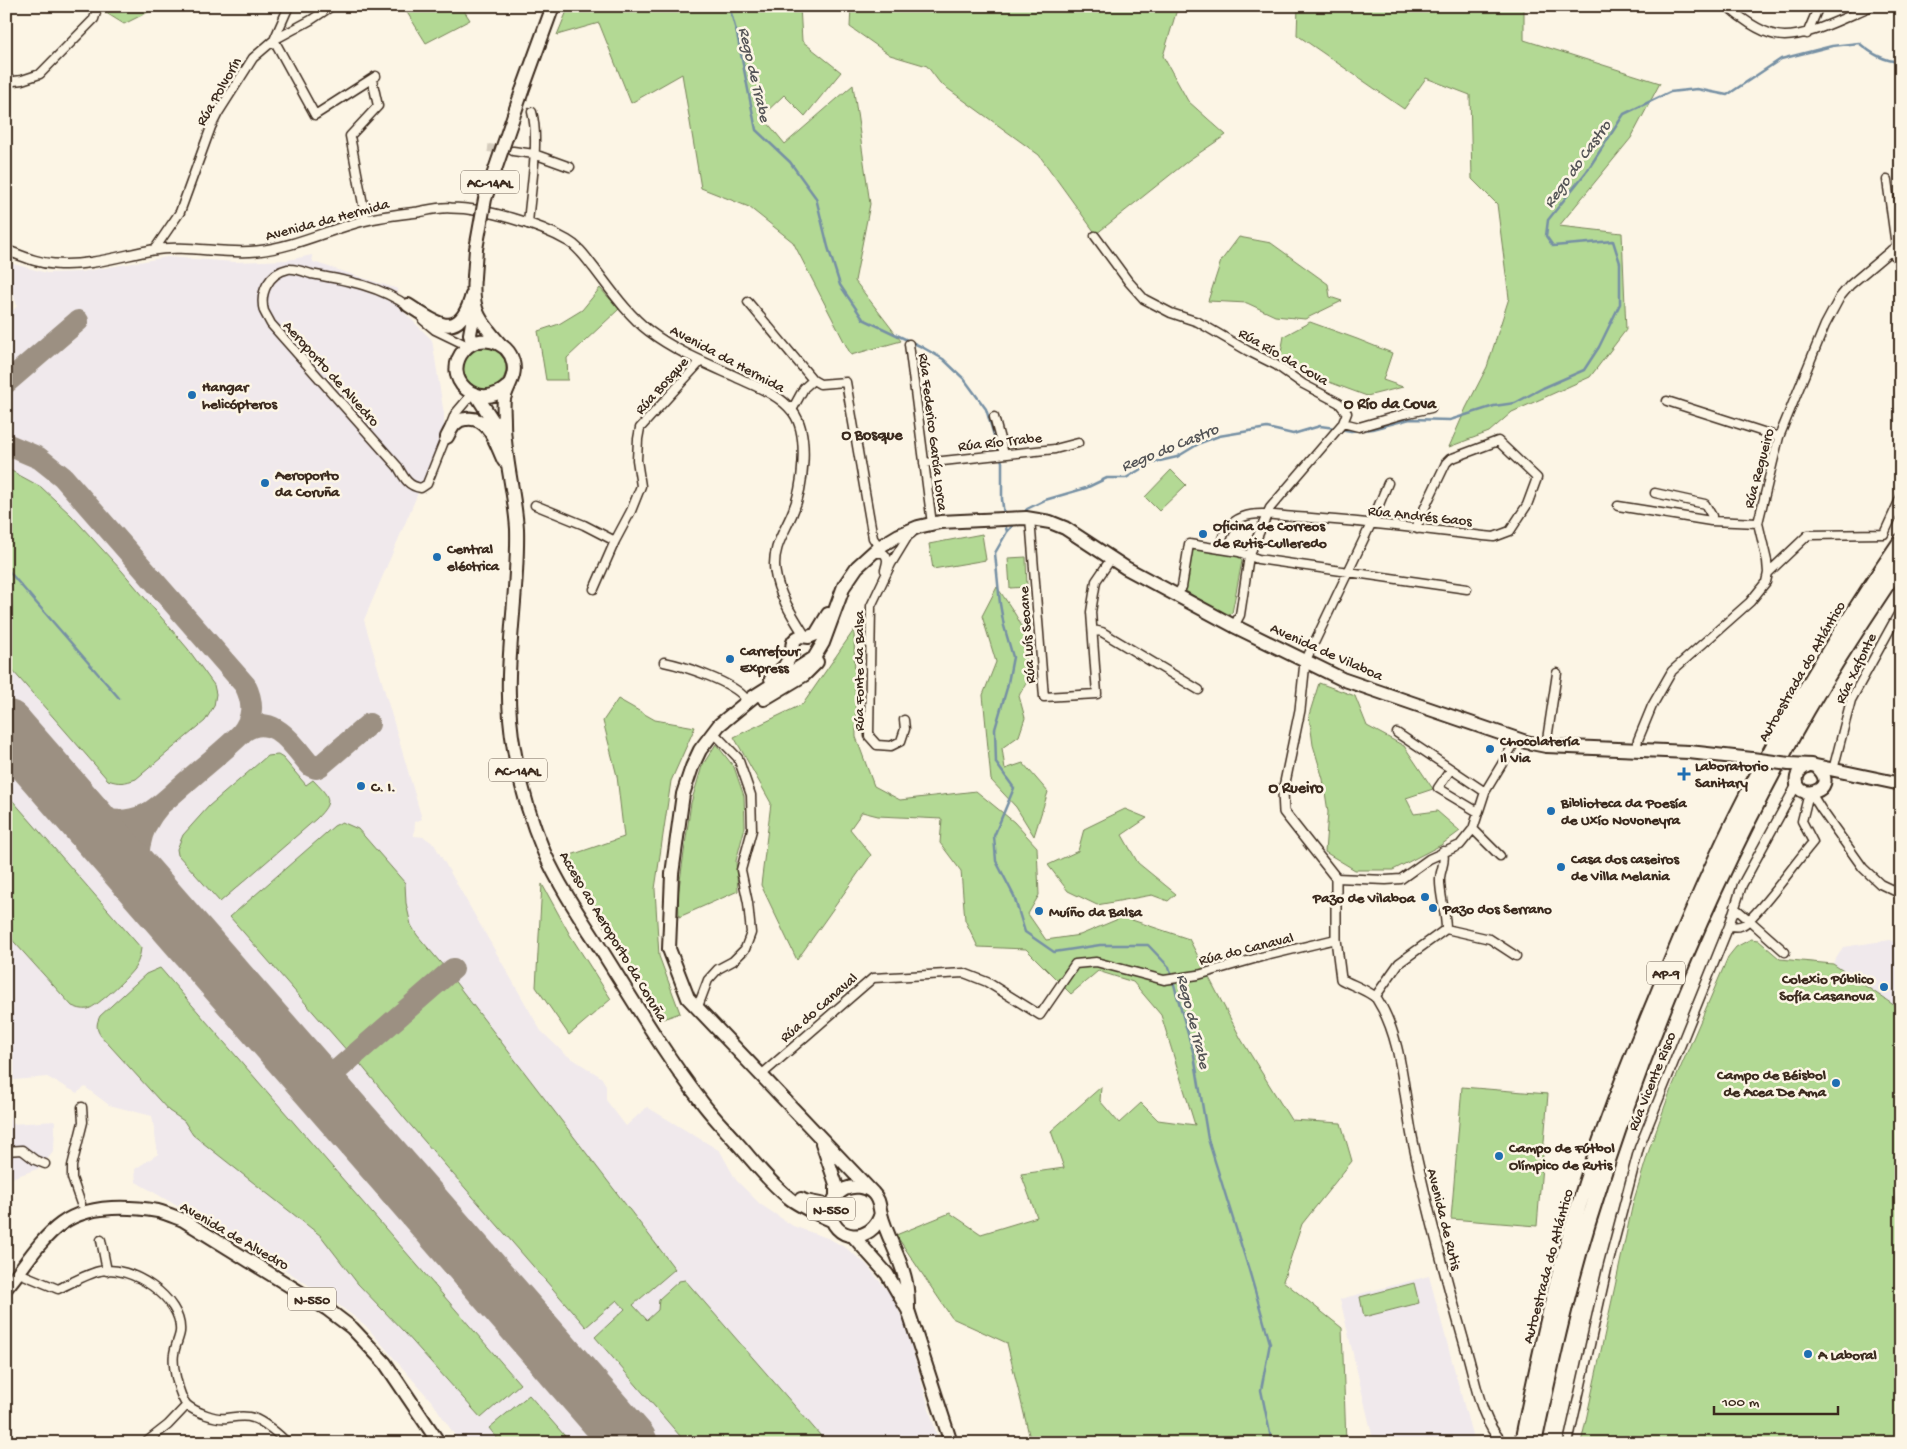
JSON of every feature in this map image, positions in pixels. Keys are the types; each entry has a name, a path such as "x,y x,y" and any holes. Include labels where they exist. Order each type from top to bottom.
{"highway":[{"name":"Acceso ao Aeroporto da Coruña","path":"509,470 495,424 474,395 460,383 457,367 458,359 470,345 476,249 484,199 554,6"},
{"name":"Acceso ao Aeroporto da Coruña","path":"473,301 486,327 500,344 507,349 514,364 512,380 507,388 504,402 504,427 516,528 508,674 509,711 513,746 526,804 544,852 562,887 652,1029 701,1101 765,1176 790,1199 833,1221"},
{"name":"AC-14AL","path":"408,305 432,320 441,324 451,325 460,321 465,316 473,301"},
{"path":"470,345 486,340 500,344"},
{"path":"474,395 494,396 507,388"},
{"name":"AC-14AL","path":"447,437 456,423 462,419 476,419 483,422 509,470"},
{"name":"Avenida de Vilaboa","path":"844,586 857,568 875,550 918,527 932,524 994,519 1028,518 1050,522 1064,528 1111,560 1305,662 1368,689 1517,739 1546,746 1636,749 1752,759 1836,771 1901,784"},
{"name":"Autoestrada do Atlántico","path":"1522,1443 1542,1344 1572,1229 1609,1116 1683,932 1745,800 1808,686 1870,586 1901,541"},
{"name":"Autoestrada do Atlántico","path":"1534,1443 1566,1301 1587,1224 1635,1084 1682,964 1729,861 1782,755 1843,651 1901,563"},
{"path":"716,728 804,675 821,658 830,644 844,602 844,586"},
{"path":"844,586 816,634 792,643 793,652 784,667 773,678 745,698 716,728 700,750 692,766 682,794 672,874 669,949 688,998 697,1009 873,1193"},
{"path":"716,728 753,697 813,656 823,643 844,586"},
{"path":"793,652 799,658 804,659 821,653 833,625 839,617"},
{"path":"769,696 780,686 802,673 811,664 814,648 804,637"},
{"path":"1804,767 1824,777 1811,790 1798,774 1804,767"},
{"path":"1811,790 1836,771"},
{"path":"820,1138 836,1184 834,1201"},
{"name":"Acceso ao Aeroporto da Coruña","path":"765,1176 805,1201 834,1201"},
{"name":"N-550","path":"853,1236 868,1232 879,1220 880,1213 880,1206 873,1193 866,1188 858,1186 849,1187 842,1191 834,1201 833,1221 838,1228 853,1236 887,1274 908,1310 951,1443"},
{"name":"Avenida de Alvedro","path":"6,1288 51,1234 74,1217 123,1208 159,1211 183,1220 327,1309 352,1328 386,1363 439,1443"},
{"name":"N-550","path":"880,1213 906,1282 908,1310"}],"street":[{"path":"6,82 22,80 40,74 94,19 98,6"},
{"path":"289,6 274,40 315,115 374,78 378,106 350,136 366,220"},
{"name":"Rúa Polvorín","path":"154,250 180,212 189,191 205,141 218,113 253,58 274,40 312,20 332,6"},
{"path":"1727,6 1742,20 1777,36 1807,34 1872,6"},
{"path":"1807,34 1819,6"},
{"path":"528,224 534,154 534,121 532,112"},
{"path":"513,151 534,154 570,167"},
{"path":"1887,180 1896,246 1901,265"},
{"name":"Avenida da Hermida","path":"6,250 36,261 53,264 111,259 154,250 192,248 256,252 318,236 366,220 449,207 470,209 528,224 570,242 582,252 628,311 646,329 701,361 769,392 783,401 798,420 802,434 803,457 799,491 792,515 777,545 775,572 781,591 804,637"},
{"name":"Rúa Río da Cova","path":"1095,236 1128,281 1144,299 1171,313 1198,322 1248,352 1276,365 1303,384 1339,403 1346,413 1343,423"},
{"name":"Rúa Regueiro","path":"1768,573 1758,523 1779,437 1825,325 1840,297 1850,285 1896,246"},
{"name":"Aeroporto de Alvedro","path":"470,345 436,330 408,305 387,293 357,283 289,269 272,277 266,286 262,298 264,310 271,324 398,468 405,480 413,486 421,488 427,484 455,414 474,395"},
{"path":"748,302 813,380 820,384 846,382 875,550"},
{"name":"Rúa Federico García Lorca","path":"909,344 932,524"},
{"name":"Rúa Bosque","path":"594,589 641,486 637,460 640,428 701,361"},
{"path":"792,410 804,388 813,380"},
{"path":"1667,401 1779,437"},
{"path":"1234,626 1240,616 1249,556 1266,515 1343,423 1359,427 1431,408"},
{"path":"994,417 1004,454"},
{"name":"Rúa Andrés Gaos","path":"1219,549 1223,533 1233,522 1244,517 1266,515 1494,537 1510,531 1527,505 1537,478 1498,441 1450,459 1446,463 1418,522 1417,529"},
{"name":"Rúa Río Trabe","path":"924,463 1056,449 1078,443"},
{"path":"1388,483 1371,524 1305,662 1300,710 1283,792 1284,812 1336,878 1336,939 1340,979 1375,997 1399,963 1446,929 1490,939 1516,956"},
{"path":"1655,494 1704,504 1712,516 1711,521"},
{"path":"1636,749 1652,706 1672,671 1750,602 1766,582 1768,573 1808,535 1884,534 1901,497"},
{"path":"535,505 584,525 615,541"},
{"path":"1618,506 1711,521 1758,523"},
{"name":"Rúa Luís Seoane","path":"1028,518 1044,697 1097,694 1093,630"},
{"name":"Rúa Fonte da Balsa","path":"904,720 905,729 901,741 890,746 877,745 869,736 871,606 882,581 903,543 918,527"},
{"path":"1177,595 1182,587 1189,544 1258,559 1467,588"},
{"name":"Rúa Fonte da Balsa","path":"875,550 886,555 887,559 882,581"},
{"path":"1111,560 1096,581 1091,612 1093,630 1102,632 1199,690"},
{"name":"Rúa Xafonte","path":"1836,771 1851,700 1901,608"},
{"path":"664,662 678,665 729,685 742,693 745,698"},
{"path":"1546,746 1558,673"},
{"path":"697,1009 708,980 718,969 733,961 745,949 751,933 748,903 741,870 752,830 752,795 738,758 716,728"},
{"path":"1397,733 1485,792"},
{"path":"1336,878 1401,879 1429,859 1443,851 1460,845 1473,829 1485,792 1517,739"},
{"path":"1451,769 1438,788 1478,812"},
{"path":"1785,805 1811,790"},
{"path":"1811,790 1824,814 1863,868 1880,884 1901,894"},
{"path":"1729,926 1738,927 1746,924 1778,888 1787,872 1813,842 1802,821 1811,790"},
{"name":"Rúa Vicente Risco","path":"1568,1442 1607,1269 1638,1148 1729,926 1742,885 1785,805 1811,790"},
{"path":"1473,829 1500,856"},
{"path":"1443,851 1445,860 1440,878 1446,929"},
{"path":"1735,908 1784,952"},
{"name":"Rúa do Canaval","path":"760,1076 873,978 964,973 987,982 1040,1015 1076,964 1096,962 1164,980 1198,975 1261,956 1336,939"},
{"name":"Avenida de Rutis","path":"1375,997 1386,1016 1396,1048 1413,1144 1441,1261 1480,1398 1490,1426 1502,1443"},
{"path":"81,1204 72,1178 72,1166 83,1122 82,1107"},
{"path":"6,1151 22,1150 35,1160 45,1164"},
{"path":"101,1240 107,1271"},
{"path":"19,1273 58,1289 100,1271 116,1270 137,1277 155,1288 171,1303 177,1316 180,1331 174,1355 178,1384 187,1404 211,1417 225,1419 237,1416 253,1418 287,1443"},
{"path":"145,1443 168,1424 187,1404"}],"shaded area":[{"name":"Aeroporto da Coruña","path":"312,255 313,262 398,289 393,301 432,340 444,414 444,432 364,620 422,819 415,822 414,836 424,837 434,844 541,1031 565,1054 601,1077 606,1085 606,1100 626,1126 647,1107 720,1151 736,1180 760,1204 793,1226 830,1239 846,1248 866,1264 891,1295 904,1321 939,1443 460,1443 433,1403 365,1325 336,1303 270,1260 136,1182 135,1169 158,1154 152,1116 109,1105 85,1087 77,1093 47,1077 14,1080 6,1069 6,318 17,306 6,271 6,262 47,273 81,272 167,257 235,262 288,260"},
{"name":"Colexio Público Sofía Casanova","path":"1890,940 1901,947 1901,1010 1833,964 1843,947"},
{"path":"6,1106 12,1124 55,1121 54,1151 40,1168 6,1180"},
{"path":"1429,1276 1474,1442 1374,1443 1340,1299"}],"green space":[{"path":"95,6 160,6 124,24"},
{"path":"403,6 461,6 470,20 426,43"},
{"path":"569,6 800,6 802,41 841,72 805,116 784,95 762,116 785,144 853,85 870,204 855,281 901,341 851,355 793,242 749,207 701,188 682,74 631,103 599,23 557,35"},
{"path":"851,6 1178,6 1163,56 1188,101 1226,135 1189,160 1096,234 1039,155 940,83 927,66 890,55 850,27"},
{"path":"1298,6 1524,6 1524,40 1660,83 1631,138 1559,226 1622,233 1626,330 1590,377 1512,412 1489,432 1449,447 1487,367 1509,298 1497,204 1472,179 1470,95 1426,78 1404,109 1297,35"},
{"path":"1239,237 1271,243 1328,284 1330,297 1342,301 1305,319 1275,316 1247,303 1208,301 1221,261"},
{"path":"600,288 619,309 567,358 568,380 546,380 538,331 559,324 582,310"},
{"path":"1310,322 1392,353 1383,380 1403,387 1367,396 1329,382 1280,358 1284,336"},
{"path":"480,346 488,346 500,352 506,368 500,384 488,390 480,390 468,384 462,372 462,364 468,352"},
{"path":"6,468 41,487 71,515 122,571 188,649 214,685 216,694 214,706 205,721 136,779 122,782 108,780 6,663"},
{"path":"1171,470 1186,485 1159,511 1145,497"},
{"path":"982,534 986,560 933,569 929,544"},
{"path":"1195,548 1237,554 1242,561 1232,613 1225,615 1186,591 1190,554"},
{"path":"1026,557 1027,587 1010,588 1008,558"},
{"path":"997,587 1022,626 1030,648 1031,672 1019,696 1025,718 1019,736 1002,748 1005,769 1023,763 1048,792 1034,836 1016,807 991,780 983,695 996,662 982,616"},
{"path":"854,630 856,737 874,786 900,800 976,791 1014,822 1037,847 1039,895 1028,914 1046,940 1080,935 1123,917 1189,939 1241,1039 1291,1120 1341,1123 1352,1161 1302,1224 1283,1281 1342,1328 1346,1443 1031,1443 1007,1343 952,1318 896,1235 950,1213 981,1234 1037,1217 1021,1174 1064,1168 1051,1131 1101,1087 1100,1101 1119,1123 1141,1103 1158,1120 1195,1125 1161,1015 1133,982 1098,971 1071,994 1026,949 978,947 965,920 961,871 940,843 942,819 878,816 862,812 850,829 871,855 797,960 761,885 771,803 734,737 803,704"},
{"path":"1319,683 1355,696 1367,726 1404,746 1433,789 1406,798 1414,814 1437,811 1460,831 1441,845 1393,870 1355,870 1325,852 1328,812 1323,779 1313,745 1309,715"},
{"path":"618,699 655,720 695,727 671,781 655,889 659,956 680,1013 663,1019 599,919 568,856 624,837 617,776 603,721"},
{"path":"716,744 734,767 744,796 745,827 736,861 738,891 679,917 678,895 691,803 702,766"},
{"path":"278,755 283,758 306,785 313,780 326,795 328,803 316,819 220,902 178,855 177,849 183,835 209,806 267,756"},
{"path":"6,793 141,948 135,968 105,998 88,1009 72,1006 6,933"},
{"path":"1125,809 1147,818 1122,835 1138,863 1176,894 1168,901 1152,895 1097,905 1068,891 1048,865 1078,851 1084,829"},
{"path":"342,822 358,829 405,883 406,903 411,925 445,968 349,1053 230,917 334,826"},
{"path":"542,884 570,935 611,999 569,1035 536,987"},
{"path":"1751,939 1758,940 1780,959 1833,964 1901,1010 1901,1443 1581,1443 1633,1203 1650,1147 1670,1092 1728,957 1736,947"},
{"path":"160,968 520,1384 481,1418 358,1284 321,1236 193,1135 184,1121 169,1111 101,1036 97,1026 100,1016 146,974"},
{"path":"453,979 675,1269 633,1305 647,1320 658,1310 659,1299 679,1281 685,1280 827,1443 686,1443 595,1337 625,1309 617,1300 586,1327 406,1120 357,1060"},
{"name":"Campo de Fútbol Olímpico de Rutis","path":"1462,1087 1548,1094 1537,1226 1451,1219"},
{"path":"1414,1283 1419,1303 1364,1317 1360,1297"},
{"path":"529,1395 571,1443 501,1443 489,1428"}],"waterway":[{"name":"Rego de Trabe","path":"729,6 737,34 756,130 790,162 816,198 840,285 863,319 943,359 964,379 986,409 1002,462 1004,515"},
{"name":"Rego do Castro","path":"1340,429 1351,431 1372,429 1410,419 1450,420 1494,406 1515,403 1584,370 1599,347 1620,304 1620,263 1613,241 1553,246 1546,236 1548,220 1587,171 1624,114 1670,92 1697,89 1727,95 1781,59 1832,46 1859,43 1878,56 1901,62"},
{"name":"Rego do Castro","path":"1024,513 1027,509 1045,500 1086,488 1107,478 1126,478 1151,463 1177,457 1200,443 1219,436 1267,428 1293,434 1320,426 1335,428"},
{"name":"Rego de Trabe","path":"1005,523 1007,532 995,553 1000,604 1013,657 1007,688 995,729 996,763 1014,788 994,836 996,861 1014,896 1025,932 1054,952 1100,945 1148,945 1169,967 1194,1055 1208,1139 1270,1343 1261,1390 1272,1443"},
{"name":"Rego do Castro","path":"1007,532 1015,523"},
{"path":"6,568 119,698"}],"taxiway":[{"path":"6,383 78,321"},
{"path":"6,444 39,458 63,477 245,685 250,698 251,710 248,722 241,734"},
{"path":"73,804 88,815 97,818 117,821 137,818 160,805 244,731 255,726 265,725 274,728 290,741 311,766 316,768 369,724"},
{"path":"147,889 140,867 140,846 146,825 159,806"},
{"path":"319,1086 453,969"}],"runway":[{"path":"6,727 630,1443"}],"tunnel":[{"path":"488,148 504,150"}],"place":[{"name":"Hangar helicópteros","path":"192,395"},
{"name":"Aeroporto da Coruña","path":"265,483"},
{"name":"Oficina de Correos de Rutis-Culleredo","path":"1203,534"},
{"name":"Central eléctrica","path":"437,557"},
{"name":"Carrefour Express","path":"730,659"},
{"name":"Chocolatería Il Via","path":"1490,749"},
{"name":"Laboratorio Sanitary","path":"1684,774"},
{"name":"C. I.","path":"361,786"},
{"name":"Biblioteca da Poesía de Uxío Novoneyra","path":"1551,811"},
{"name":"Casa dos caseiros de Villa Melania","path":"1561,867"},
{"name":"Pazo de Vilaboa","path":"1425,897"},
{"name":"Pazo dos Serrano","path":"1433,908"},
{"name":"Muíño da Balsa","path":"1039,911"},
{"name":"Colexio Público Sofía Casanova","path":"1884,987"},
{"name":"Campo de Béisbol de Acea De Ama","path":"1836,1083"},
{"name":"Campo de Fútbol Olímpico de Rutis","path":"1499,1156"},
{"name":"A Laboral","path":"1808,1354"}],"district":[{"name":"O Río da Cova","path":"1390,402"},
{"name":"O Bosque","path":"872,433"},
{"name":"O Rueiro","path":"1296,786"}]}
